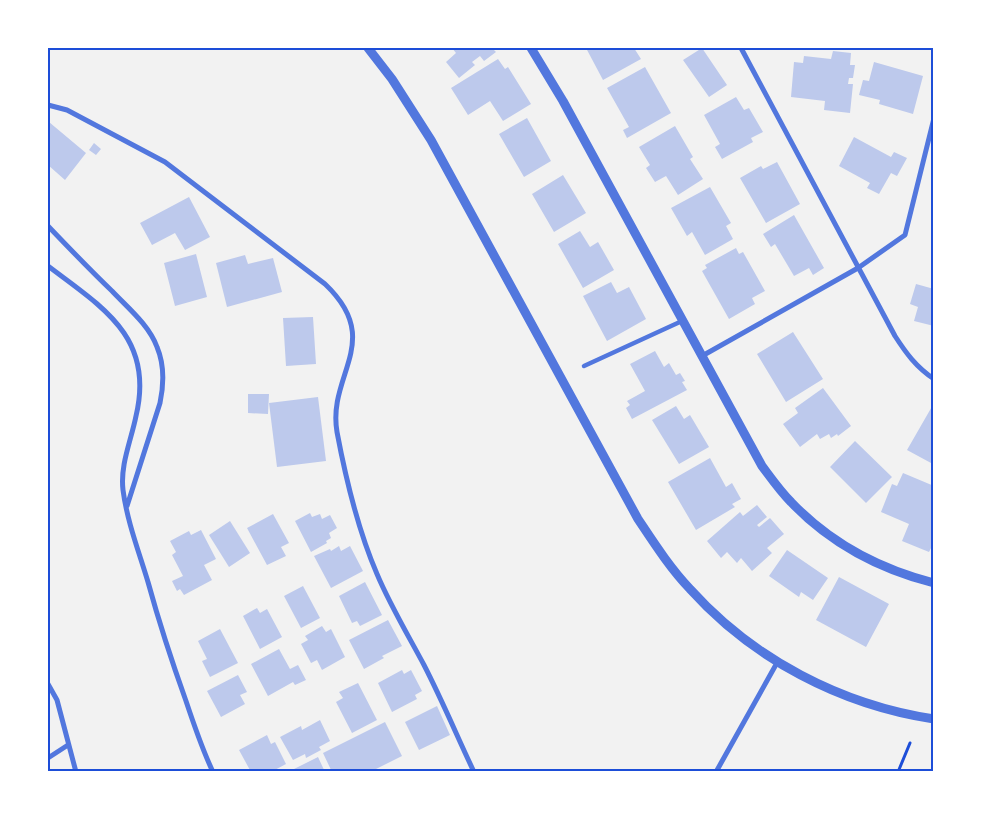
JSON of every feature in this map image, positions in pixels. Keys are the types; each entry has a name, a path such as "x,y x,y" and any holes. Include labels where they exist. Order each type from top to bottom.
{"street":[{"path":"368,48 392,79 431,140 638,519 657,548 690,590 721,620 756,647 792,671 832,690 872,705 934,719"},
{"path":"531,48 563,101 762,466 790,502 825,533 864,558 906,576 934,583"},
{"path":"741,48 906,355 922,371 934,379"},
{"path":"48,105 67,110 165,162 336,294 344,307 353,335 352,350 338,402 337,428 356,511 377,575 436,689 474,772"},
{"path":"702,357 858,268 905,235 934,118"},
{"path":"48,226 140,321 157,345 164,374 163,389 127,508"},
{"path":"48,266 98,303 113,317 126,334 134,353 139,374 140,394 123,472 123,490 166,645 203,752 213,772"},
{"path":"584,366 682,321"},
{"path":"716,772 778,662"},
{"path":"48,684 57,700 76,772"},
{"path":"48,758 68,745"}],"path":[{"path":"898,772 910,743"}],"building":[{"path":"452,48 492,48 496,52 484,61 480,56 472,62 475,65 459,78 446,62 456,53"},
{"path":"586,48 634,48 641,59 603,80"},
{"path":"702,48 727,85 709,97 683,60"},
{"path":"833,51 851,53 850,65 855,65 853,78 849,78 848,84 853,84 850,113 824,110 825,101 791,97 794,62 803,63 804,56 831,59"},
{"path":"498,59 505,69 508,67 531,104 503,121 490,101 468,115 451,88"},
{"path":"874,62 923,76 913,114 879,104 880,100 859,95 863,80 869,81"},
{"path":"645,67 671,113 627,138 623,130 629,127 607,88"},
{"path":"736,97 744,110 749,108 763,132 751,138 753,142 722,159 715,147 720,144 704,115"},
{"path":"527,118 551,161 524,177 499,134"},
{"path":"49,122 86,153 65,180 48,165"},
{"path":"675,126 693,157 690,159 703,179 678,195 666,176 655,182 646,168 650,165 639,147"},
{"path":"854,137 891,157 894,152 907,158 897,176 891,173 879,194 867,188 870,183 839,166"},
{"path":"94,143 101,149 96,155 89,150"},
{"path":"777,162 800,204 766,223 740,178 761,166 763,169"},
{"path":"563,175 586,213 554,232 532,194"},
{"path":"710,187 731,223 726,226 733,239 705,255 692,232 687,236 671,208"},
{"path":"189,197 210,237 185,250 175,233 152,245 140,223"},
{"path":"794,215 824,268 813,275 809,268 794,276 775,244 771,247 763,234"},
{"path":"580,231 590,247 598,242 614,270 583,288 558,244"},
{"path":"736,248 739,254 743,252 765,291 752,298 755,304 729,319 702,271 707,268 705,265"},
{"path":"196,254 207,297 175,306 164,263"},
{"path":"245,255 248,264 273,258 282,292 227,307 216,263"},
{"path":"611,282 617,293 629,287 646,319 607,341 583,296"},
{"path":"916,284 934,289 934,326 914,321 918,307 910,304"},
{"path":"313,317 316,364 286,366 283,318"},
{"path":"793,332 823,379 786,402 757,354"},
{"path":"655,351 664,367 669,363 676,375 680,373 685,381 682,382 687,390 632,419 626,408 630,405 627,401 645,391 630,364"},
{"path":"823,388 851,426 838,436 837,434 831,438 829,434 820,439 817,434 800,447 783,424 798,413 795,408"},
{"path":"248,394 269,394 268,414 248,413"},
{"path":"318,397 326,461 277,467 269,403"},
{"path":"934,403 934,458 931,463 907,450"},
{"path":"676,406 684,419 690,415 709,447 679,464 652,420"},
{"path":"855,441 892,477 866,503 830,467"},
{"path":"710,458 726,487 732,483 741,499 732,504 735,507 696,530 668,482"},
{"path":"903,473 934,486 934,542 929,552 902,541 909,524 881,512 892,484 897,486"},
{"path":"757,505 767,517 757,525 759,527 770,518 784,534 767,548 772,553 752,571 741,558 737,563 727,552 721,558 707,541 740,512 743,516"},
{"path":"310,513 312,517 320,514 322,519 330,515 337,528 329,533 331,538 326,541 327,543 311,552 295,521"},
{"path":"273,514 289,543 281,547 286,556 267,565 247,528"},
{"path":"230,521 250,553 229,567 209,535"},
{"path":"201,530 216,559 204,565 212,580 184,595 180,589 177,591 172,581 183,576 172,555 176,552 170,541 189,531 191,535"},
{"path":"339,546 341,551 350,546 363,571 331,588 314,556 330,549 331,551"},
{"path":"787,550 828,578 813,600 801,592 799,597 769,576"},
{"path":"839,577 889,604 866,647 816,620"},
{"path":"365,582 382,615 360,626 357,621 352,623 339,596"},
{"path":"303,586 320,618 301,628 284,596"},
{"path":"257,608 260,613 267,609 282,637 260,649 243,616"},
{"path":"388,620 402,646 382,656 384,658 364,669 349,640"},
{"path":"322,626 326,632 331,629 345,657 322,670 317,660 311,663 301,644 308,640 305,636"},
{"path":"220,629 238,663 210,677 202,661 207,659 198,641"},
{"path":"279,649 290,669 298,665 306,680 295,685 293,682 268,696 251,664"},
{"path":"402,670 404,674 411,670 422,691 415,695 417,699 392,712 378,683"},
{"path":"238,675 247,692 240,695 245,704 221,717 207,691"},
{"path":"358,683 377,720 352,733 336,702 343,698 339,692"},
{"path":"437,706 450,735 419,750 405,722"},
{"path":"320,720 330,741 319,747 321,750 306,758 305,754 293,760 280,737 301,726 302,730"},
{"path":"385,722 402,756 370,772 332,772 323,753"},
{"path":"267,735 271,744 275,742 286,764 271,772 251,772 239,750"},
{"path":"318,757 325,772 288,772"}]}
